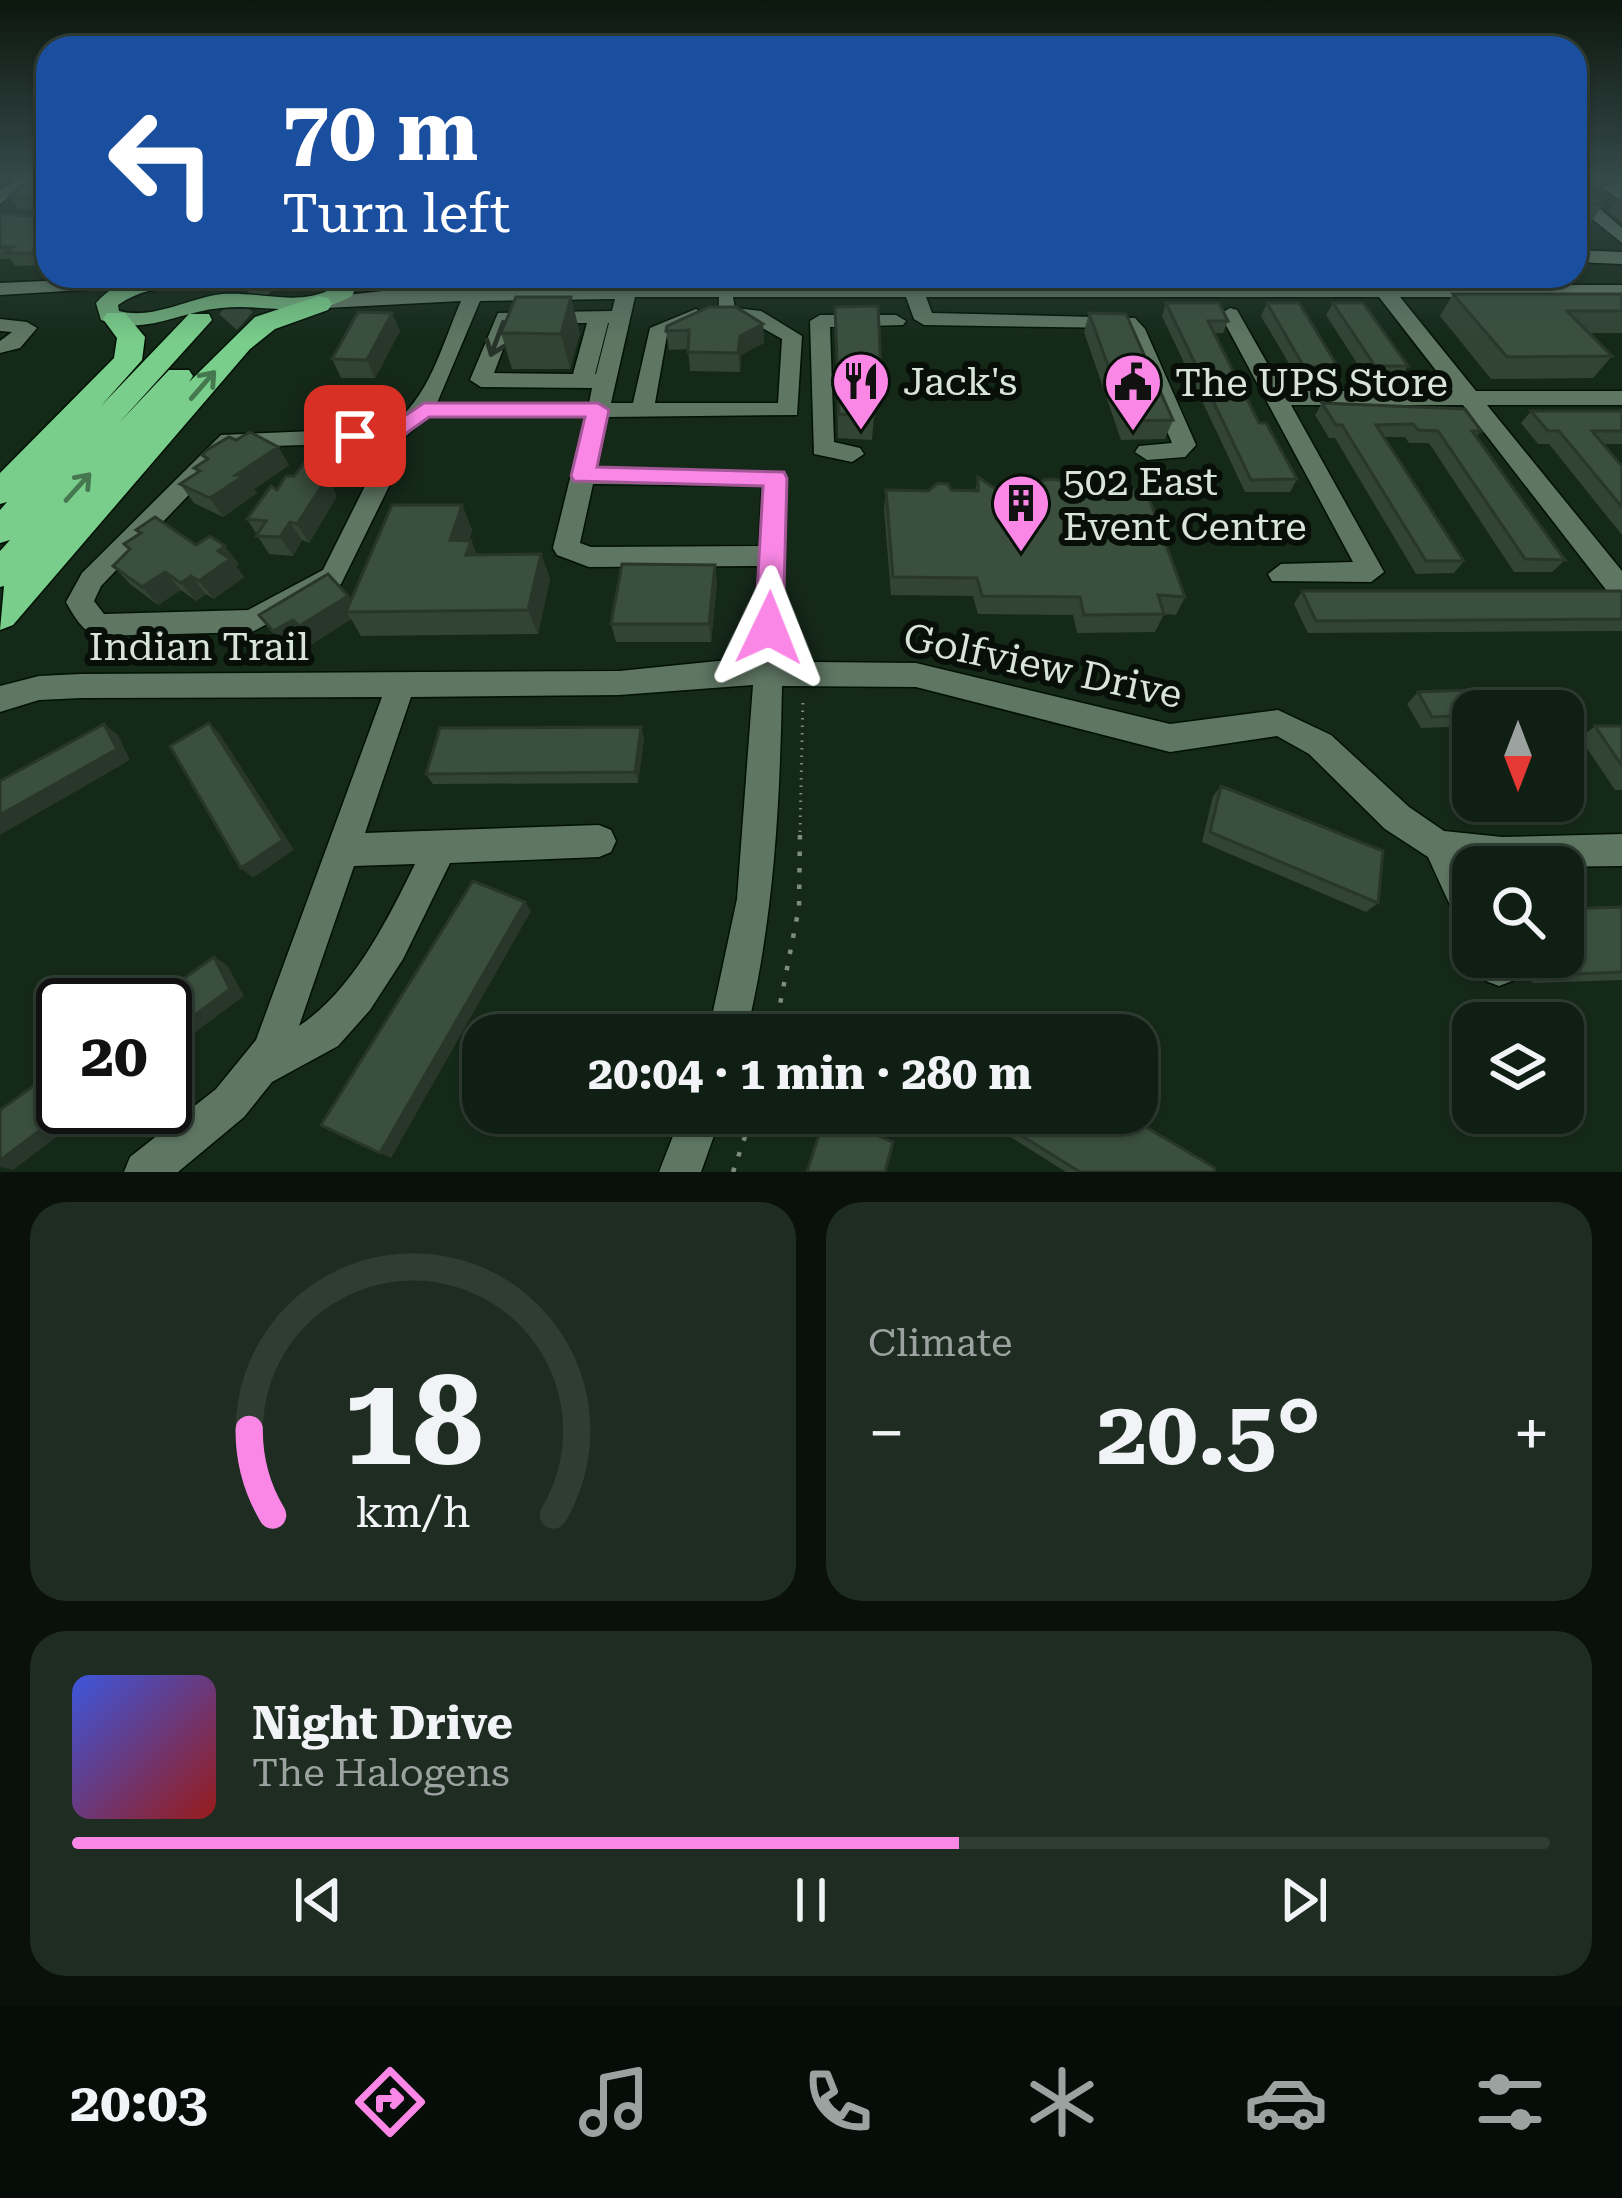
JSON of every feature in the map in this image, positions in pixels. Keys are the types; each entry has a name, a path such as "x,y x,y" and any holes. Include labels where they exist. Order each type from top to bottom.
{"highway":[{"path":"0,615 240,343 265,323 323,303"},
{"path":"0,493 128,360 131,337 111,315"},
{"path":"0,531 213,321 0,574"}],"main road":[{"path":"133,288 113,296 111,315 142,320 223,301 323,303 345,288"}],"street":[{"path":"1587,257 1622,258"},
{"path":"0,291 39,288"},
{"path":"323,303 450,288"},
{"path":"394,435 230,440 92,580 80,602 97,625 252,621 332,577 384,472 394,435 424,410 475,288"},
{"path":"508,288 592,296 616,288"},
{"path":"626,288 610,317 594,381 598,410 566,548 589,557 772,556"},
{"path":"424,410 789,410 792,336 699,288"},
{"path":"643,409 657,332 726,302 775,288"},
{"path":"895,288 928,288"},
{"path":"1044,288 1058,320"},
{"path":"1347,288 1405,288"},
{"path":"1575,288 1611,289"},
{"path":"0,291 77,296 111,315"},
{"path":"914,291 924,320 1122,321 1135,328 1184,445 1177,451 1147,452"},
{"path":"1385,291 1617,584"},
{"path":"1230,314 1371,572 1281,574"},
{"path":"481,380 505,317 610,317"},
{"path":"852,454 822,448 820,322 896,321"},
{"path":"0,326 27,328 13,344 0,347"},
{"path":"435,386 481,380 594,381"},
{"path":"1274,398 1622,398"},
{"path":"583,476 775,478 769,628"},
{"path":"733,1014 758,902 786,673"},
{"name":"Golfview Drive","path":"401,684 916,674 1170,738 1196,740 1261,722 1277,723 1320,747 1396,817 1440,846 1472,852 1622,850"},
{"path":"145,1172 230,1103 261,1067 287,1018 401,684"},
{"name":"Indian Trail","path":"0,699 39,688 81,686 401,684"},
{"path":"344,850 599,841"},
{"path":"1440,846 1452,871"},
{"path":"261,1067 324,1032 372,973 431,870 439,847"},
{"path":"680,1172 694,1134"}],"path":[{"path":"779,1014 793,950 801,877 786,673"},
{"path":"734,1172 746,1134"}],"building":[{"path":"0,232 36,232 36,253 6,253 13,247 0,247"},
{"path":"1453,294 1622,294 1622,311 1567,311 1612,356 1507,357"},
{"path":"516,297 571,297 561,334 501,333"},
{"path":"1166,303 1219,303 1228,321 1208,321 1259,423 1266,423 1297,479 1251,480"},
{"path":"1267,303 1299,303 1338,367 1304,367"},
{"path":"1333,303 1363,303 1408,366 1375,366"},
{"path":"878,306 881,372 869,372 874,416 839,414 835,307"},
{"path":"709,307 736,307 763,324 740,336 738,353 688,352 689,330 666,331 667,326"},
{"path":"358,312 392,313 367,360 332,359"},
{"path":"1089,313 1126,314 1173,420 1128,421"},
{"path":"1322,403 1465,409 1481,431 1472,431 1565,560 1525,559 1438,431 1418,430 1413,424 1376,425 1464,561 1426,561 1342,425 1336,425"},
{"path":"1531,411 1622,411 1622,431 1592,431 1622,466 1622,507 1559,431 1548,431"},
{"path":"250,432 278,447 210,498 180,484 200,471 194,468 208,459 202,455 207,450"},
{"path":"306,461 328,463 319,476 327,478 297,524 290,522 280,537 256,536 266,521 247,519 271,486 277,490"},
{"name":"502 East Event Centre","path":"978,477 1003,494 1028,493 1044,480 1054,479 1103,490 1146,490 1185,597 1158,595 1164,614 1084,615 1080,597 982,596 977,578 893,577 886,490 928,491 938,483 948,484 951,490 978,491"},
{"path":"392,505 462,505 450,540 471,541 466,555 541,554 528,610 346,612"},
{"path":"155,517 196,545 210,536 225,546 218,551 230,559 199,581 191,576 181,583 165,572 142,587 113,566 130,549 124,544 141,533 136,530"},
{"path":"622,564 715,565 709,624 611,624"},
{"path":"328,574 348,596 299,626 293,620 273,631 259,615"},
{"path":"1302,591 1622,591 1622,619 1316,621"},
{"path":"1452,691 1452,716 1432,717 1418,692"},
{"path":"209,723 283,840 241,868 170,746"},
{"path":"104,724 117,749 0,815 0,781"},
{"path":"1595,726 1622,726 1622,766"},
{"path":"641,727 635,772 426,774 440,728"},
{"path":"1221,786 1383,851 1378,903 1210,832"},
{"path":"473,881 525,902 380,1153 321,1125"},
{"path":"1622,907 1622,972 1584,974 1584,908"},
{"path":"214,957 230,989 192,1017 192,978 185,978"},
{"path":"36,1084 36,1133 0,1160 0,1110"},
{"path":"819,1134 875,1134 893,1142 885,1172 807,1172"},
{"path":"1019,1134 1158,1134 1215,1168 1214,1172 1080,1172"}],"tunnel":[{"path":"228,322 258,288"}],"place":[{"name":"Jack's","path":"861,432"},
{"name":"The UPS Store","path":"1133,433"},
{"name":"502 East Event Centre","path":"1021,554"}],"route":[{"path":"355,436 394,435 424,410 598,410 583,476 775,478 769,628"}]}
